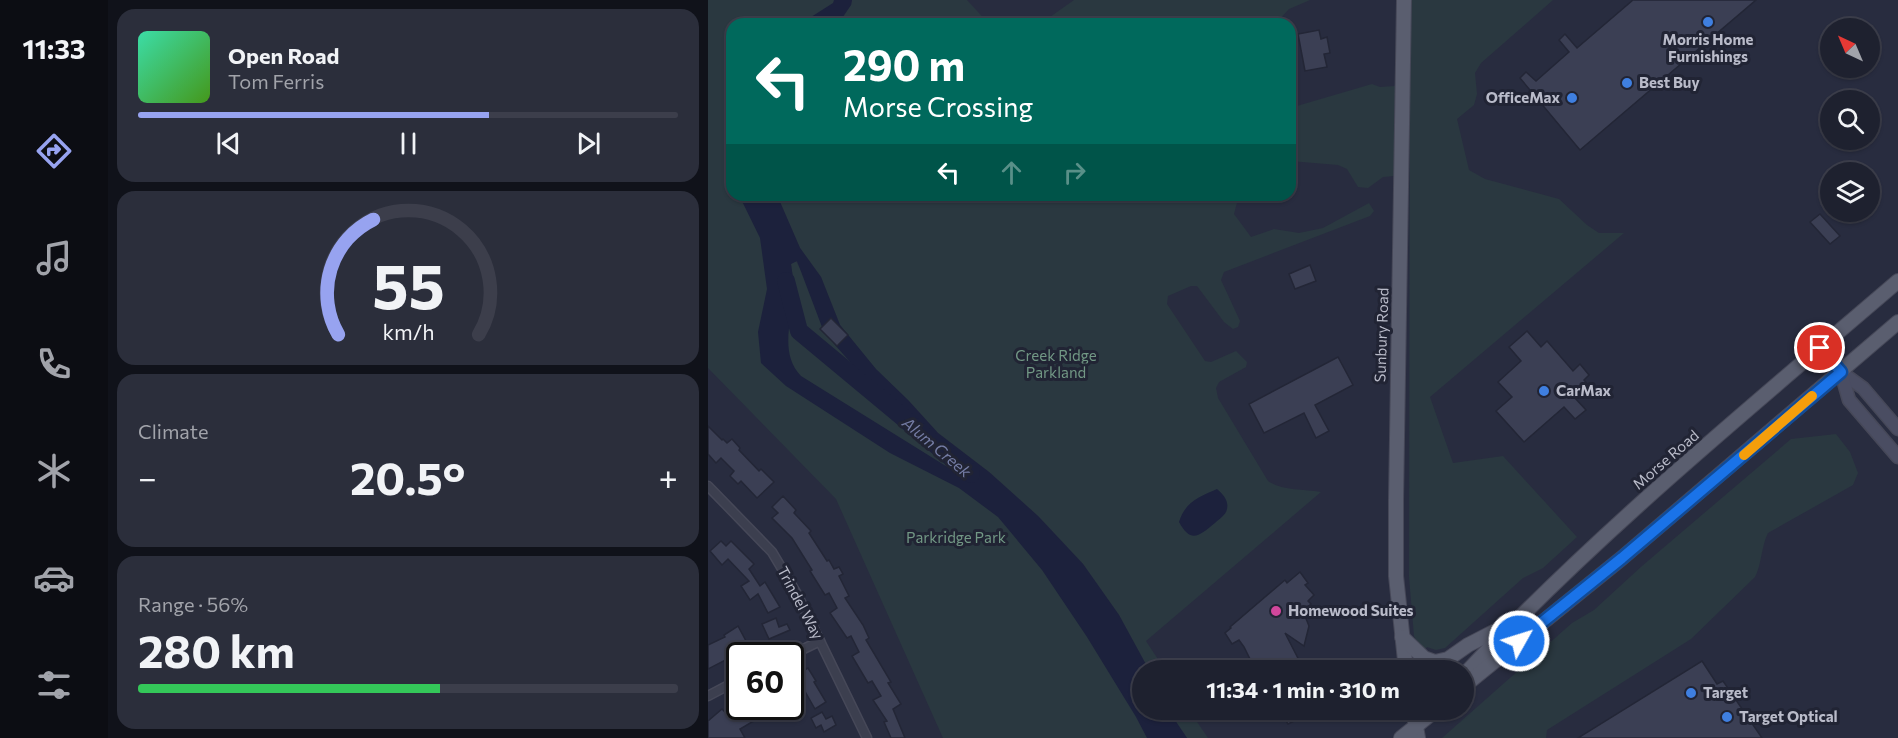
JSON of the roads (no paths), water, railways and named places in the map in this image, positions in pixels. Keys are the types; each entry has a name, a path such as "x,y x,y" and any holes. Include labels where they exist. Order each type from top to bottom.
{"main road":[{"name":"Sunbury Road","path":"1404,0 1396,576 1405,660"},
{"name":"Morse Road","path":"1474,664 1515,621 1603,537 1898,281"},
{"path":"1474,678 1622,558 1898,322"},
{"path":"1820,348 1841,372 1863,388 1898,429"},
{"path":"1841,372 1849,400 1898,457"},
{"path":"1402,637 1424,658 1435,662 1448,659 1468,645 1515,621"},
{"path":"1401,738 1417,732"}],"street":[{"name":"Trindel Way","path":"708,486 772,552 797,594 867,738"},
{"path":"804,649 820,641"},
{"path":"708,696 726,686"}],"water":[{"path":"834,0 852,0 842,18 809,18 833,3"},
{"path":"742,201 780,201 800,248 821,277 840,325 876,369 938,433 989,472 1038,516 1083,564 1119,615 1144,660 1132,660 1132,710 1042,570 998,517 959,488 890,453 786,386 761,363 758,332 767,289 760,238","holes":["797,261 822,327 851,363 953,456 954,464 949,468 801,376 794,367 788,346 794,288 791,264"]},
{"path":"1217,489 1226,500 1225,513 1200,534 1196,536 1187,533 1179,522 1185,510 1199,498"},
{"path":"1138,720 1175,720 1187,738 1147,738"}],"waterway":[{"name":"Alum Creek","path":"786,281 799,331 971,474"}],"place":[{"name":"Morris Home Furnishings","path":"1708,22"},
{"name":"Best Buy","path":"1627,83"},
{"name":"OfficeMax","path":"1572,98"},
{"name":"CarMax","path":"1544,391"},
{"name":"Homewood Suites","path":"1276,611"},
{"name":"Target","path":"1691,693"},
{"name":"Target Optical","path":"1727,717"}],"park label":[{"name":"Creek Ridge Parkland","path":"1056,364"},
{"name":"Parkridge Park","path":"956,538"}]}
